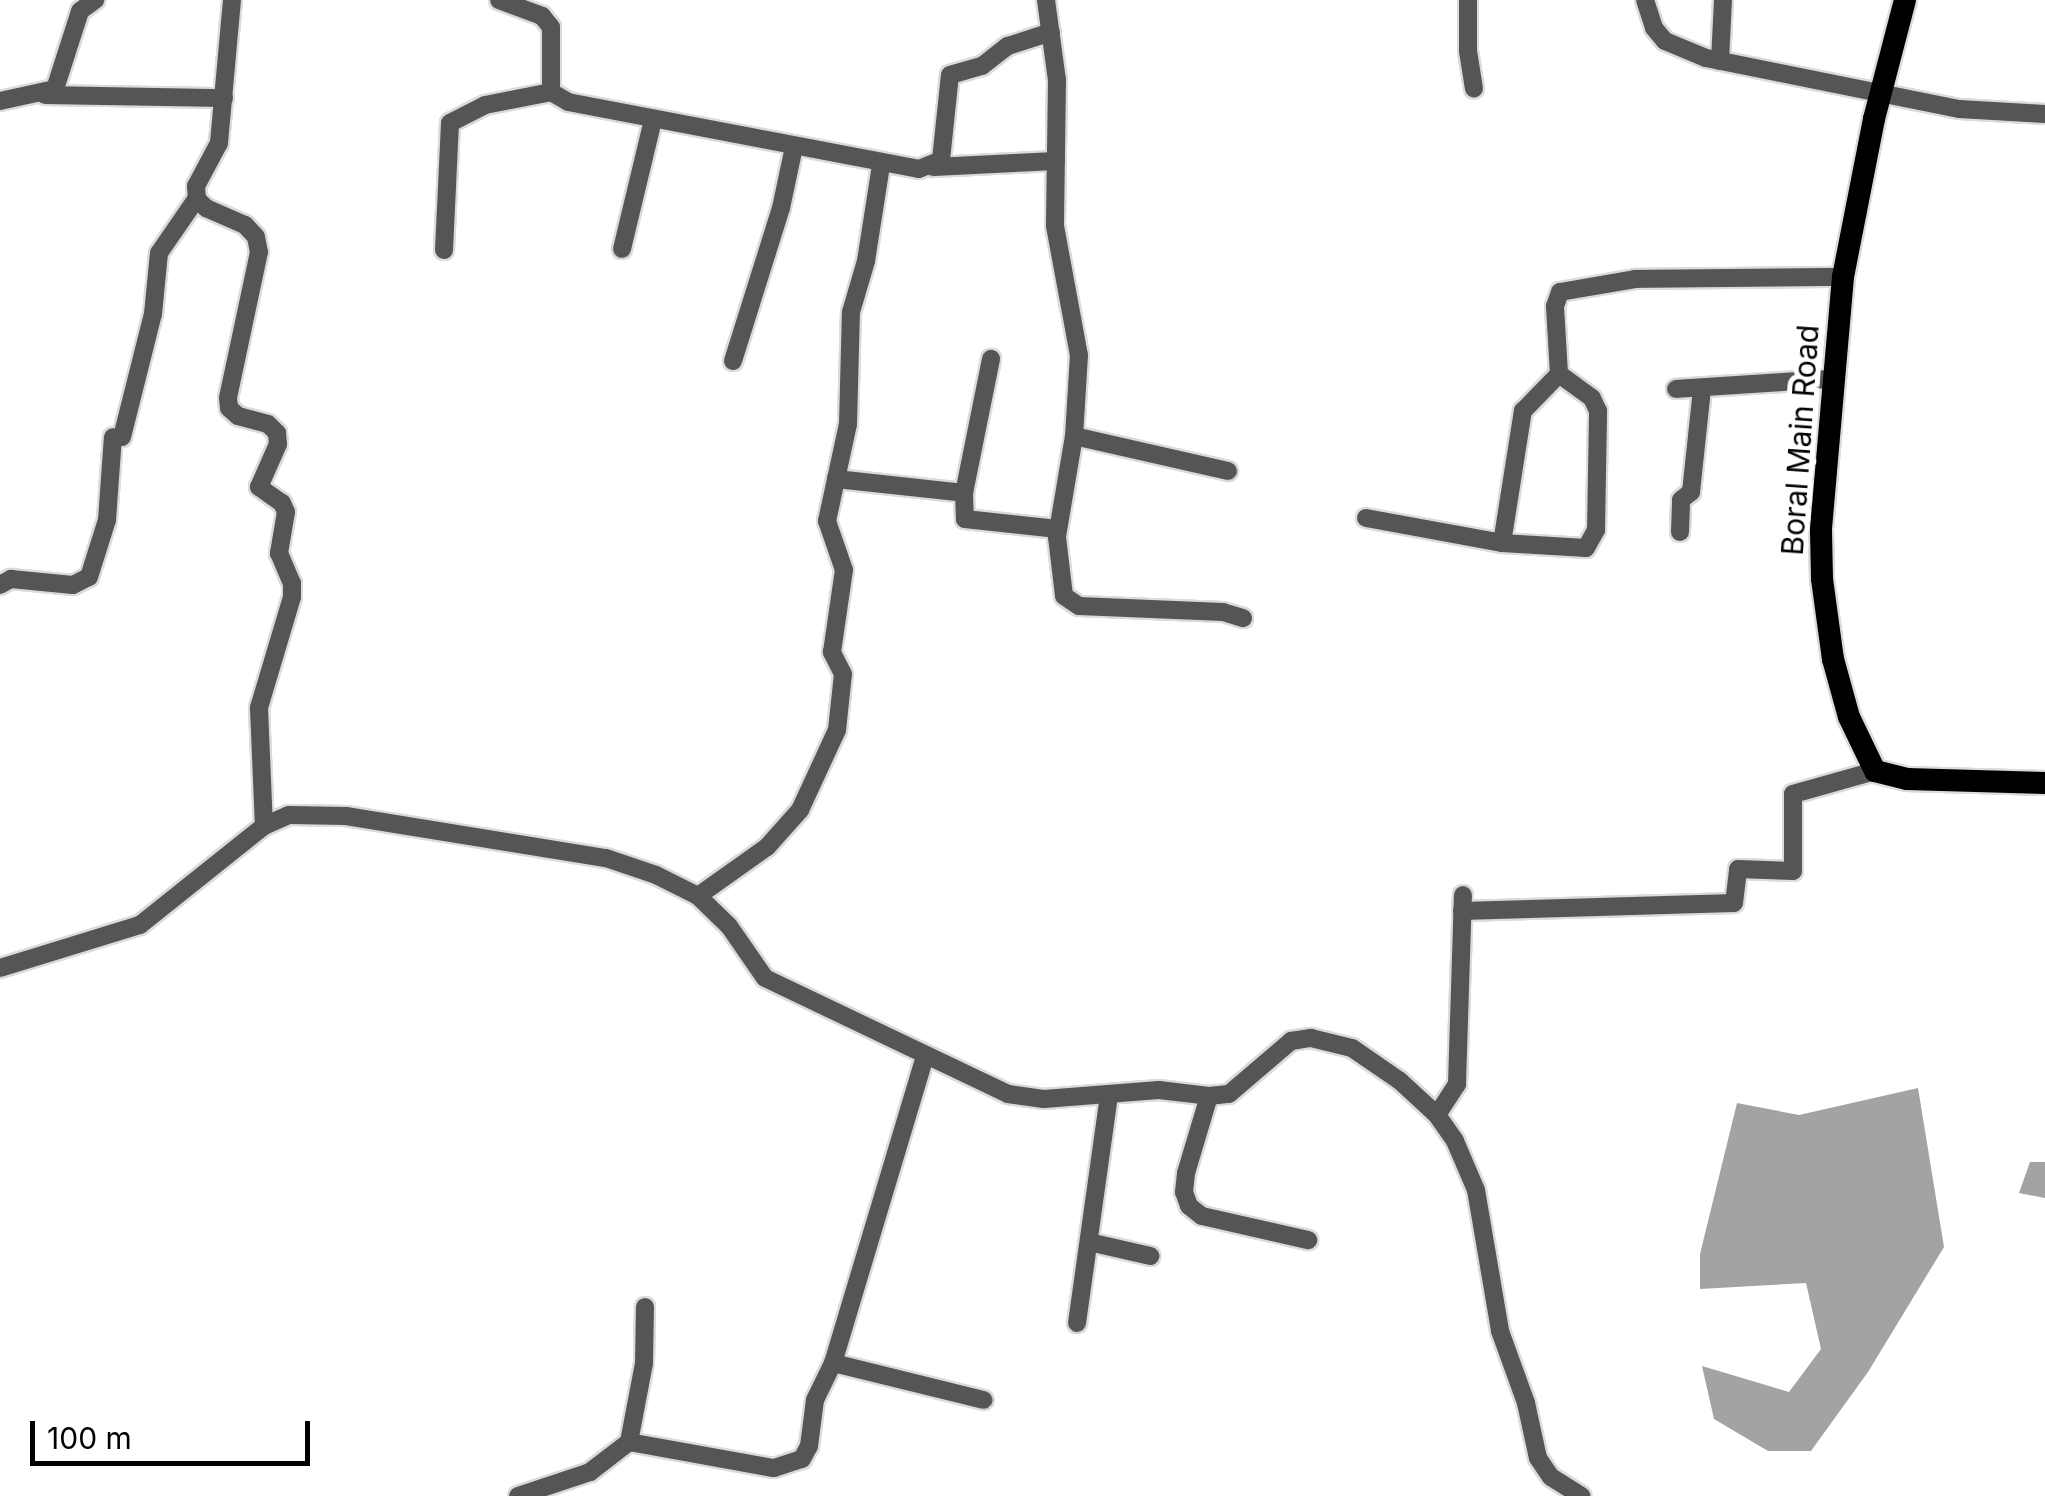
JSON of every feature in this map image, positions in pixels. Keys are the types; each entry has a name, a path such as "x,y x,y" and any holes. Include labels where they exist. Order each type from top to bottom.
{"main road":[{"name":"Boral Main Road","path":"1875,771 1849,717 1833,658 1822,578 1832,379 1843,277 1904,0"},
{"path":"1875,771 1907,780 2045,783"}],"street":[{"path":"45,94 61,80 80,11 95,0"},
{"path":"232,0 219,143 196,186 197,198 206,208 245,226 256,238 258,252 229,408 238,416 268,424 277,433 278,444 258,487 282,503 286,512 279,554 292,583 292,597 259,708 264,826"},
{"path":"498,0 545,8 551,26 551,92"},
{"path":"1046,0 1058,80 1055,226 1079,355 1074,436 1058,529 1061,584 1073,604 1223,612 1243,618"},
{"path":"1468,0 1468,51 1474,89"},
{"path":"1644,0 1654,28 1665,41 1720,61 1959,109 2045,114"},
{"path":"1720,61 1723,0"},
{"path":"933,167 941,160 945,148 950,76 982,66 1008,46 1051,32"},
{"path":"444,250 450,123 485,105 551,92 568,102 881,165 933,167 1056,161"},
{"path":"0,101 45,94 224,98"},
{"path":"622,250 653,120"},
{"path":"733,361 781,208 794,146"},
{"path":"698,896 768,847 800,810 837,730 843,674 832,652 844,570 827,521 848,424 851,312 866,261 881,165"},
{"path":"0,585 12,579 74,585 89,577 107,520 117,437 153,314 159,253 197,198"},
{"path":"1502,543 1523,410 1559,374 1555,306 1563,289 1635,279 1843,277"},
{"path":"991,359 964,493 965,519 1058,529"},
{"path":"1366,518 1502,543 1586,548 1594,540 1598,410 1592,398 1559,374"},
{"path":"1676,389 1832,379"},
{"path":"1680,532 1681,500 1691,492 1702,389"},
{"path":"1074,436 1228,471"},
{"path":"836,479 964,493"},
{"path":"1437,1115 1457,1084 1463,903 1734,902 1738,868 1793,871 1793,794 1875,771"},
{"path":"0,968 140,925 264,826 289,815 346,816 606,858 698,896 728,926 764,978 1008,1094 1044,1099 1159,1090 1209,1096 1229,1094 1270,1054 1291,1042 1311,1038 1352,1048 1437,1115 1455,1141 1476,1190 1500,1331 1526,1404 1538,1458 1551,1477 1582,1496"},
{"path":"628,1442 686,1454 788,1466 802,1459 810,1446 815,1400 833,1363 925,1057"},
{"path":"1077,1323 1109,1095"},
{"path":"1209,1096 1186,1173 1184,1192 1189,1206 1202,1216 1308,1240"},
{"path":"1089,1242 1150,1256"},
{"path":"518,1496 590,1472 628,1442 644,1363 645,1307"},
{"path":"833,1363 984,1400"}],"shaded area":[{"path":"1918,1088 1944,1247 1868,1372 1811,1451 1768,1451 1714,1419 1702,1366 1789,1392 1821,1349 1806,1283 1700,1289 1700,1254 1737,1103 1799,1115"},
{"path":"2030,1162 2045,1162 2045,1198 2019,1193"}]}
